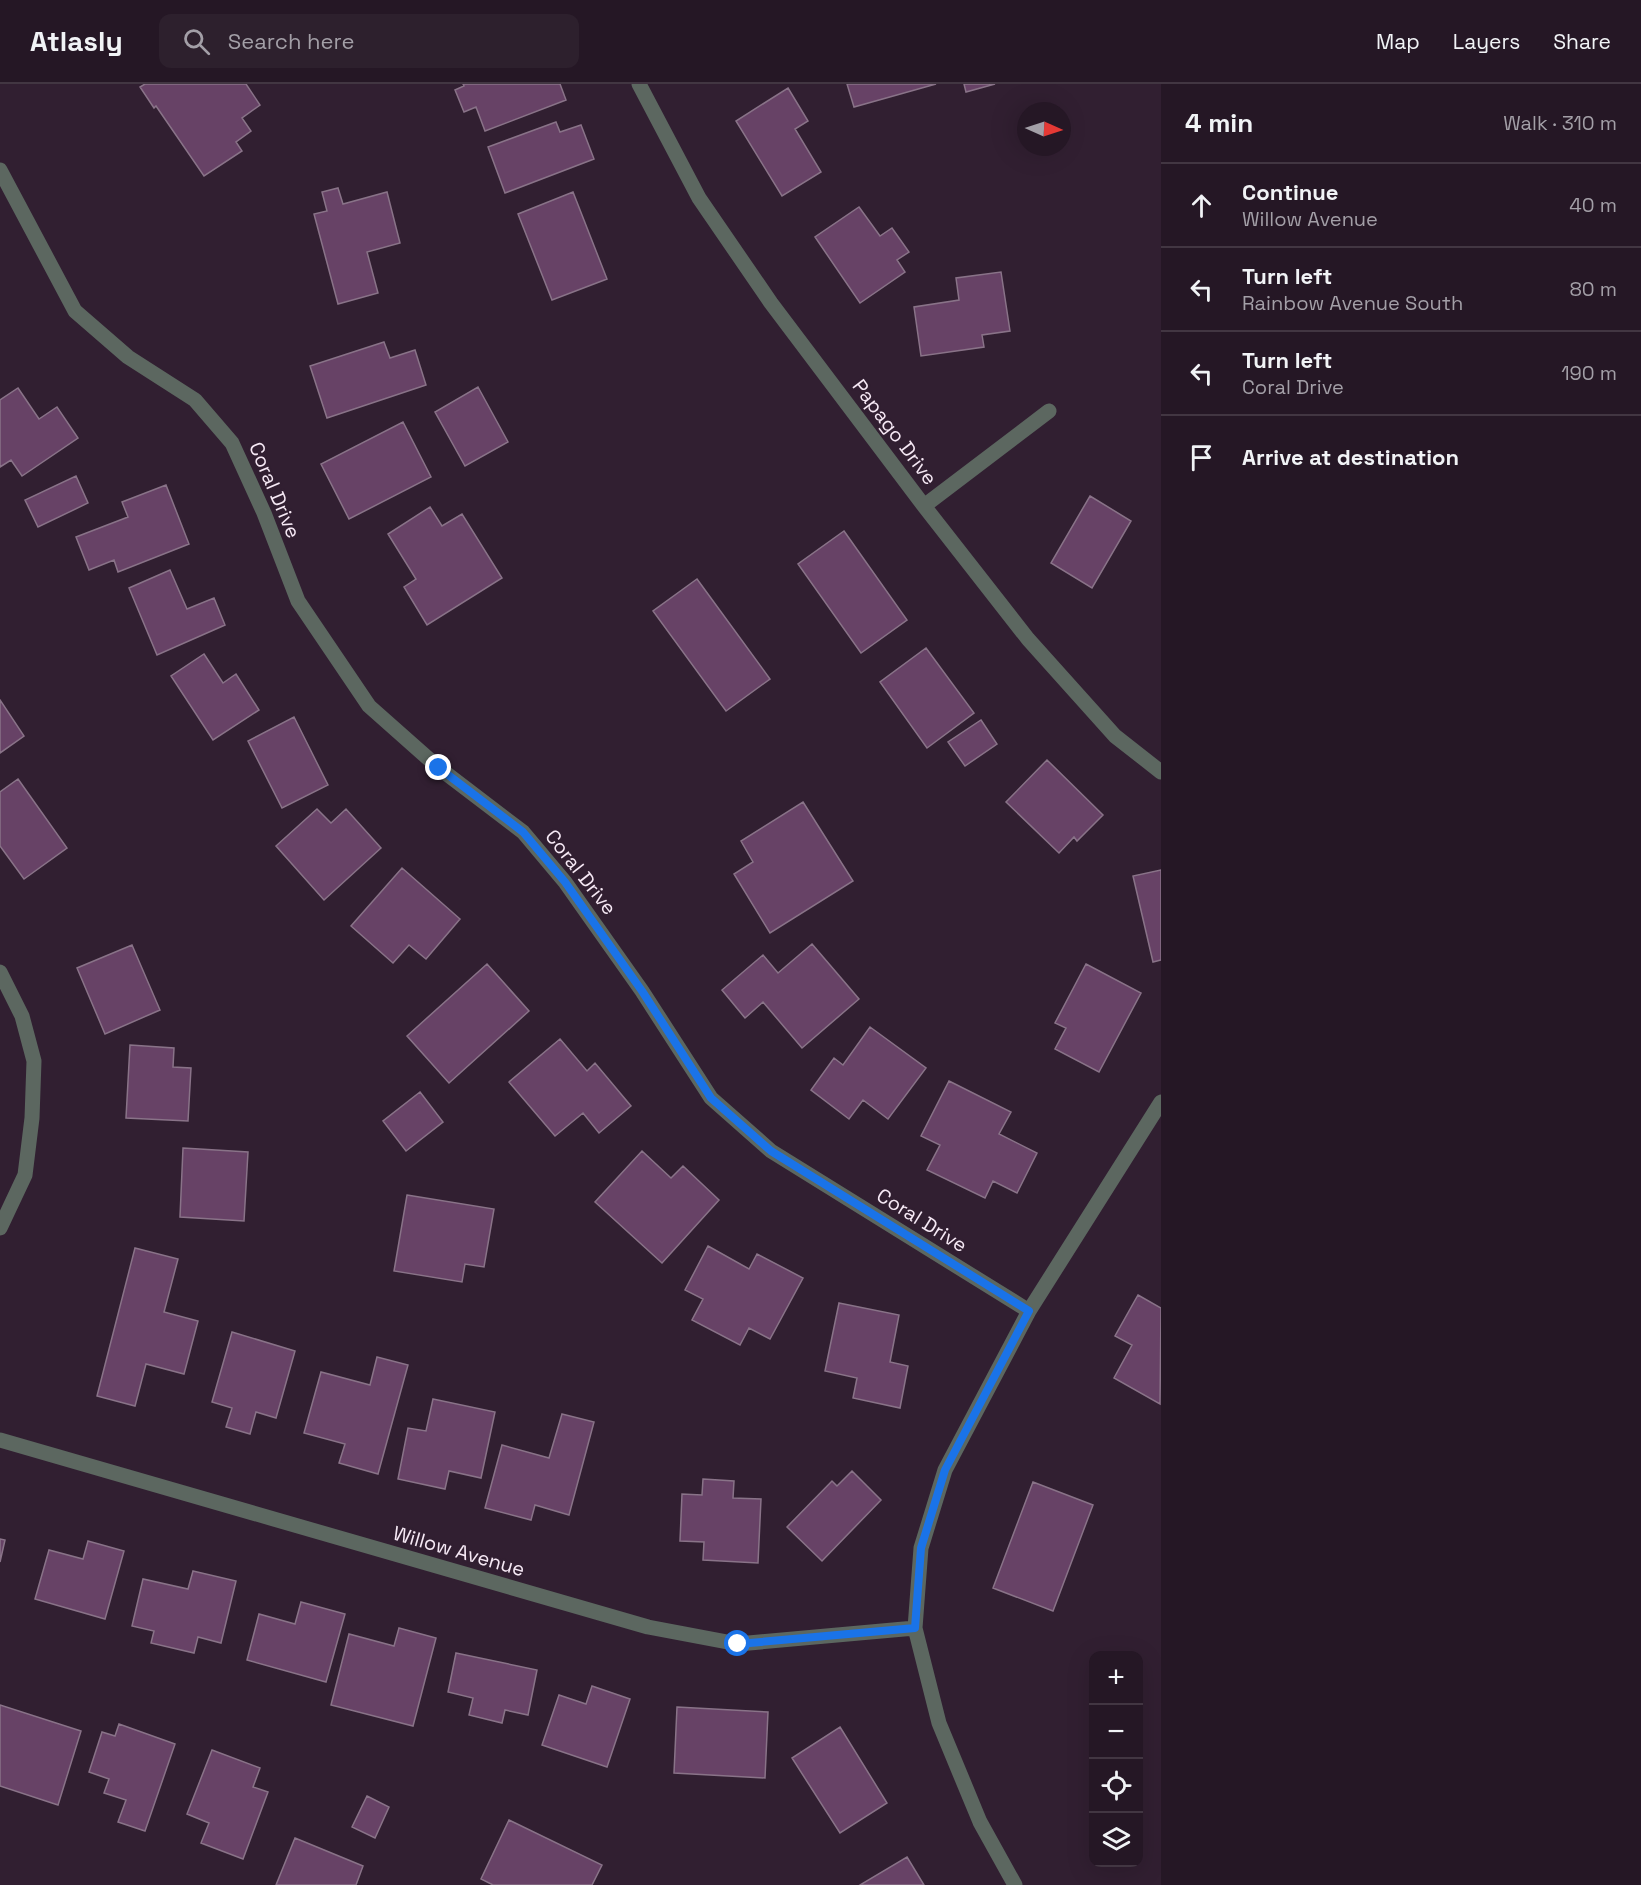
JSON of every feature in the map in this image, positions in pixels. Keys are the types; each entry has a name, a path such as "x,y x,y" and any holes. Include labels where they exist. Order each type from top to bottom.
{"street":[{"name":"Papago Drive","path":"639,84 699,198 771,303 924,506 1028,639 1115,736 1161,772"},
{"name":"Coral Drive","path":"0,170 75,311 128,357 195,400 232,443 264,513 298,601 369,706 439,768 523,832 565,882 642,991 711,1098 771,1151 1029,1311"},
{"path":"924,506 1049,411"},
{"path":"0,972 22,1016 34,1061 32,1118 25,1175 0,1228"},
{"path":"1015,1885 980,1822 939,1723 915,1628 921,1548 945,1470 1029,1311 1161,1102"},
{"name":"Willow Avenue","path":"0,1440 648,1627 738,1644 915,1628"}],"building":[{"path":"145,84 246,84 260,105 242,118 251,131 236,142 242,151 204,176 156,106 154,108 140,87"},
{"path":"463,84 560,84 566,100 485,131 476,107 464,112 455,90 464,86"},
{"path":"847,84 936,84 854,107"},
{"path":"964,84 995,84 966,92"},
{"path":"788,88 808,121 795,129 821,172 782,196 736,121"},
{"path":"556,122 560,132 581,125 594,159 505,193 488,147"},
{"path":"338,188 343,204 387,192 400,243 367,252 378,293 338,304 314,214 327,211 322,192"},
{"path":"573,192 607,279 552,300 518,214"},
{"path":"859,207 880,236 892,228 909,252 897,260 905,272 860,303 815,237"},
{"path":"1001,272 1010,331 982,335 984,347 921,356 914,307 959,300 956,278"},
{"path":"384,342 390,358 415,350 426,385 327,418 310,366"},
{"path":"478,387 508,442 465,466 435,412"},
{"path":"18,388 39,419 57,407 78,438 22,476 11,460 0,467 0,400"},
{"path":"403,422 431,477 349,519 321,464"},
{"path":"76,476 88,503 38,527 25,500"},
{"path":"166,485 189,544 118,572 114,560 89,570 76,537 128,517 122,502"},
{"path":"1090,496 1131,521 1092,588 1051,563"},
{"path":"430,507 442,526 462,514 502,578 427,625 404,587 416,579 388,534"},
{"path":"844,531 907,620 861,653 798,564"},
{"path":"170,570 187,609 214,598 225,625 157,655 129,588"},
{"path":"697,579 770,679 726,711 653,611"},
{"path":"926,648 974,713 927,748 880,682"},
{"path":"204,654 223,683 236,674 259,710 213,740 171,676"},
{"path":"0,700 24,736 0,753"},
{"path":"294,717 328,785 282,808 248,741"},
{"path":"981,720 997,744 965,766 948,742"},
{"path":"1047,760 1103,815 1077,841 1074,837 1059,853 1006,802"},
{"path":"18,779 67,848 24,879 0,846 0,792"},
{"path":"803,802 853,881 770,933 734,874 753,862 741,841"},
{"path":"317,809 331,823 346,809 381,848 324,900 276,846"},
{"path":"402,868 460,919 426,959 409,945 393,963 351,926"},
{"path":"1161,870 1161,960 1153,962 1133,876"},
{"path":"812,944 859,999 802,1048 763,1002 745,1018 722,990 763,955 778,973"},
{"path":"132,945 160,1010 105,1034 77,968"},
{"path":"487,964 529,1011 449,1083 407,1036"},
{"path":"1086,964 1141,993 1099,1072 1055,1049 1066,1028 1055,1023"},
{"path":"870,1027 926,1068 888,1119 863,1100 849,1119 811,1090 834,1058 843,1065"},
{"path":"560,1039 587,1071 595,1063 631,1106 599,1133 583,1113 555,1136 509,1082"},
{"path":"130,1045 174,1048 173,1067 191,1068 188,1121 126,1118"},
{"path":"949,1081 1011,1112 999,1134 1037,1153 1017,1193 993,1181 985,1198 927,1170 940,1145 921,1136"},
{"path":"420,1092 443,1122 406,1151 383,1121"},
{"path":"183,1148 248,1152 244,1221 180,1217"},
{"path":"642,1151 671,1178 683,1166 719,1200 662,1263 595,1202"},
{"path":"407,1195 494,1209 484,1267 465,1264 462,1282 394,1271"},
{"path":"708,1246 749,1269 757,1254 803,1278 770,1339 749,1328 740,1345 692,1320 703,1299 685,1290"},
{"path":"135,1248 178,1259 164,1312 198,1321 184,1374 146,1364 135,1406 97,1396"},
{"path":"1138,1295 1161,1308 1160,1404 1114,1378 1132,1345 1115,1336"},
{"path":"839,1303 899,1315 890,1362 908,1366 900,1408 853,1398 857,1378 825,1371"},
{"path":"232,1332 295,1351 276,1418 256,1412 250,1434 226,1427 232,1408 212,1402"},
{"path":"377,1357 408,1365 378,1474 339,1463 345,1444 304,1433 321,1372 370,1385"},
{"path":"433,1399 495,1412 481,1478 449,1471 445,1489 398,1479 408,1428 426,1431"},
{"path":"562,1414 594,1422 569,1515 535,1505 531,1520 485,1508 502,1445 549,1458"},
{"path":"852,1471 881,1500 822,1561 787,1527 832,1481 837,1486"},
{"path":"703,1479 734,1481 733,1498 761,1499 758,1563 703,1560 704,1542 680,1541 682,1494 702,1495"},
{"path":"1033,1482 1093,1505 1053,1611 993,1588"},
{"path":"0,1539 5,1540 0,1562"},
{"path":"88,1541 124,1551 105,1619 35,1599 49,1550 83,1559"},
{"path":"193,1571 236,1581 221,1643 198,1637 194,1653 151,1643 154,1631 132,1626 143,1579 188,1589"},
{"path":"301,1602 345,1614 326,1682 247,1660 259,1614 295,1624"},
{"path":"399,1628 436,1638 413,1726 331,1705 349,1634 394,1646"},
{"path":"456,1653 537,1670 528,1715 505,1710 502,1723 469,1715 473,1698 448,1692"},
{"path":"592,1686 630,1699 607,1767 542,1745 559,1695 586,1704"},
{"path":"0,1705 81,1731 58,1805 0,1786"},
{"path":"677,1707 768,1712 765,1778 674,1773"},
{"path":"119,1724 175,1744 145,1831 118,1822 126,1800 104,1793 109,1779 89,1772 102,1732 115,1736"},
{"path":"840,1727 887,1803 840,1833 792,1758"},
{"path":"212,1750 260,1768 253,1787 268,1792 243,1859 201,1843 209,1823 187,1814"},
{"path":"367,1796 389,1807 375,1838 352,1827"},
{"path":"509,1820 602,1865 592,1885 493,1885 481,1879"},
{"path":"295,1838 363,1866 356,1885 276,1885"},
{"path":"907,1857 924,1885 860,1885"}],"route":[{"path":"439,768 523,832 565,882 642,991 711,1098 771,1151 1029,1311 945,1470 921,1548 915,1628 738,1644"}]}
